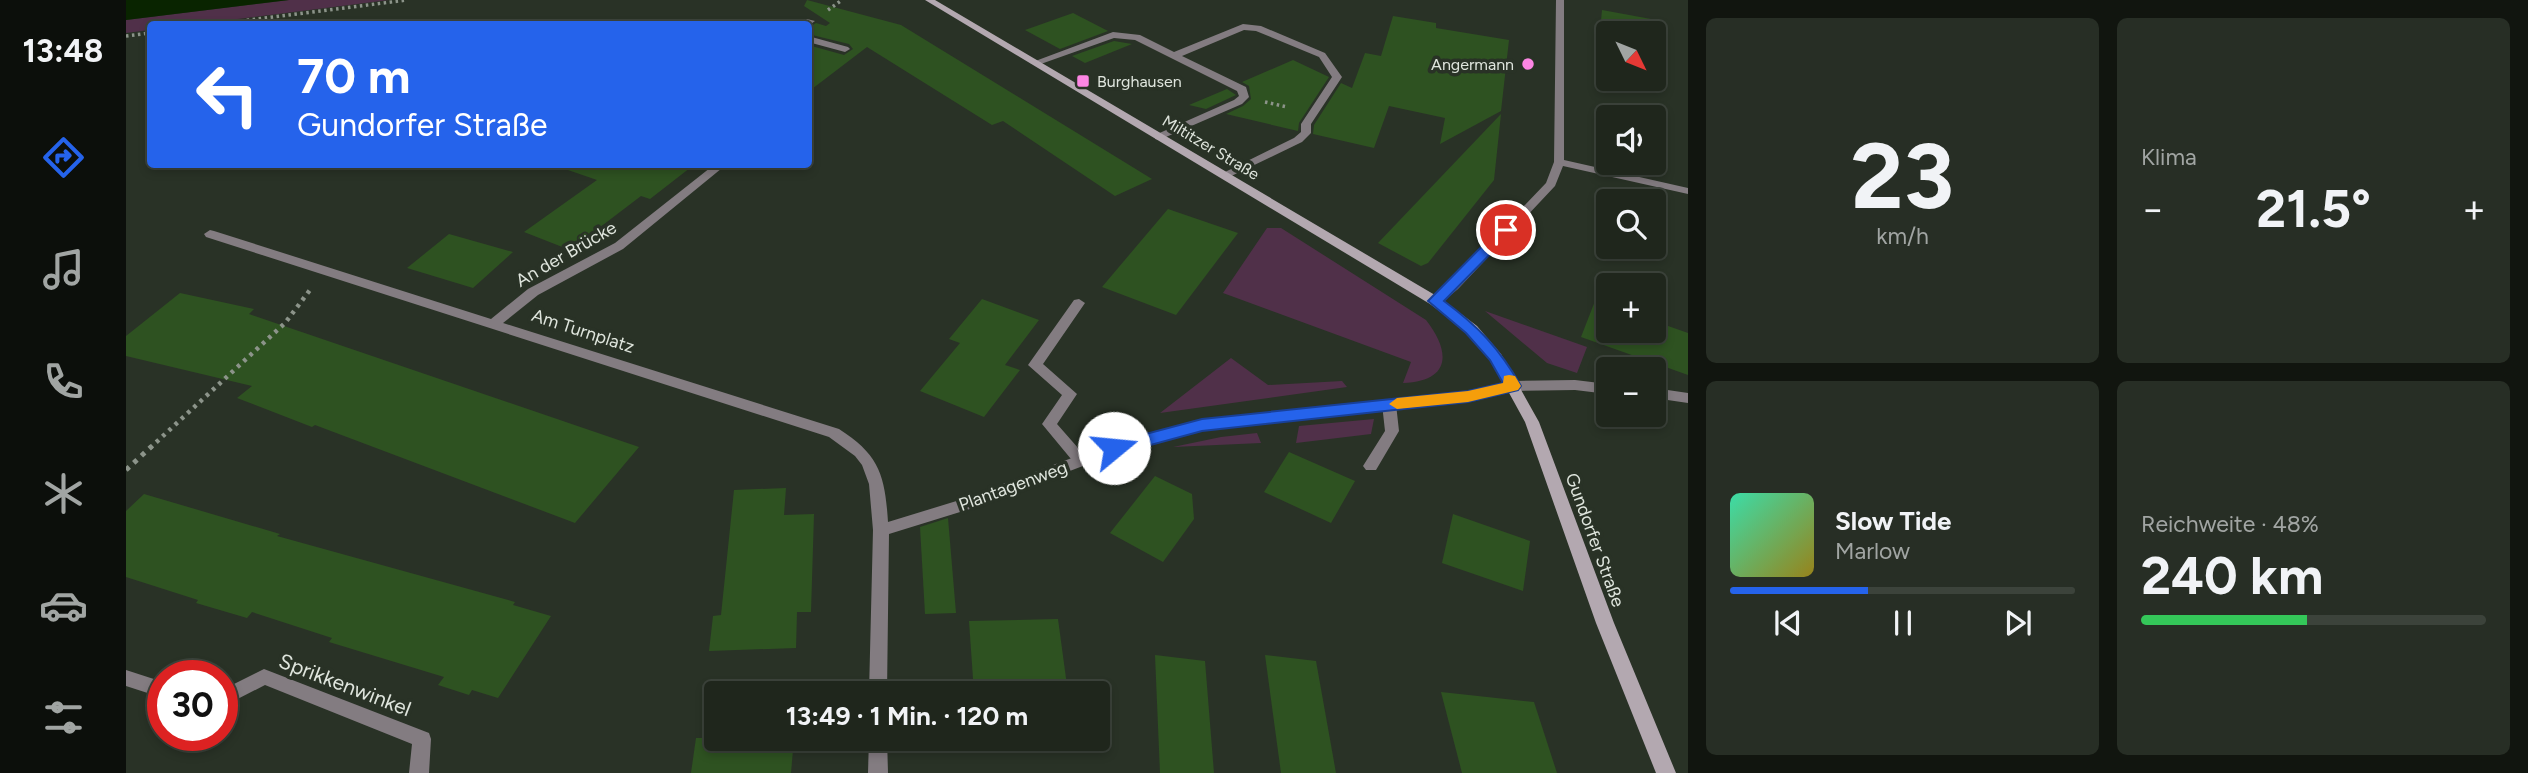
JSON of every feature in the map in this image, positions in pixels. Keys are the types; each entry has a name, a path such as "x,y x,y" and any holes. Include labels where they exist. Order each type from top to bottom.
{"street":[{"name":"Miltitzer Straße","path":"929,0 1435,301 1472,329"},
{"path":"1435,301 1454,286 1551,184 1559,162 1560,0"},
{"path":"1175,55 1243,27 1275,33 1322,55 1337,77 1306,124 1306,133 1298,140 1225,176"},
{"path":"1035,63 1100,39 1125,34 1137,37 1242,89 1244,97 1238,102 1159,137"},
{"path":"812,40 845,49"},
{"path":"1559,162 1688,191"},
{"name":"An der Brücke","path":"494,323 533,292 619,246 717,168"},
{"name":"Am Turnplatz","path":"210,234 834,433 855,446 871,463 877,484 881,530"},
{"path":"1079,303 1035,365 1070,394 1049,424 1081,461"},
{"name":"Gundorfer Straße","path":"1472,329 1496,357 1532,422 1605,624 1666,773"},
{"name":"Plantagenweg","path":"881,530 967,504 1158,435 1202,425 1468,397 1513,386 1575,385 1596,388"},
{"path":"1666,395 1688,398"},
{"path":"1371,466 1392,431 1389,404"},
{"path":"878,681 881,530"},
{"name":"Sprikkenwinkel","path":"238,691 264,677 422,739 419,773"},
{"path":"126,678 147,685"},
{"path":"878,751 878,773"}],"path":[{"path":"241,21 407,0"},
{"path":"126,36 147,33"},
{"path":"1244,97 1313,114"},
{"path":"126,470 285,323 326,270"}],"shaded area":[{"path":"126,0 289,0 126,20"},
{"path":"289,0 389,0 221,21 147,21 147,30 126,33 126,20"},
{"path":"1267,228 1281,228 1426,320 1440,343 1442,363 1438,371 1419,381 1403,383 1411,362 1223,293"},
{"path":"1485,311 1587,347 1577,373 1547,363"},
{"path":"1231,358 1268,385 1342,381 1347,387 1160,413"},
{"path":"1374,419 1371,434 1296,443 1299,426"},
{"path":"1257,433 1261,443 1173,447 1221,437"}],"building":[{"path":"807,0 901,25 1152,179 1115,196 1003,121 992,125 867,47 812,89 812,46 844,55 853,49 849,44 812,35 812,26 816,23 826,26 830,23 804,6"},
{"path":"1602,10 1651,19 1651,21 1601,21"},
{"path":"1073,13 1108,31 1060,49 1025,30"},
{"path":"1393,16 1436,23 1436,28 1509,40 1501,111 1440,144 1445,118 1389,106 1374,148 1313,134 1314,125 1341,83 1352,88 1365,53 1381,56"},
{"path":"1114,41 1132,44 1085,63 1072,56"},
{"path":"1293,60 1329,77 1299,123 1298,131 1226,114 1251,99 1249,86 1242,82"},
{"path":"1227,89 1236,95 1206,109 1189,105"},
{"path":"1501,114 1494,180 1428,263 1421,266 1378,243"},
{"path":"690,168 650,199 641,196 570,250 524,232 597,180 565,169"},
{"path":"1168,209 1238,233 1176,315 1102,287"},
{"path":"449,234 513,252 473,288 407,268"},
{"path":"180,293 254,309 249,314 639,447 575,523 237,398 252,386 126,356 126,336"},
{"path":"982,299 1039,320 1005,365 1020,370 984,417 920,391 960,343 949,339"},
{"path":"1595,301 1596,301 1596,342 1581,337"},
{"path":"1666,325 1688,333 1688,375 1666,367 1666,357 1637,357 1598,343 1666,343"},
{"path":"1289,452 1355,481 1331,523 1264,492"},
{"path":"1155,476 1192,494 1194,519 1163,562 1110,533"},
{"path":"786,488 784,515 814,514 811,612 797,612 796,648 709,651 713,616 721,615 734,490"},
{"path":"144,494 280,534 277,536 515,602 513,605 551,616 498,698 472,690 469,695 438,685 444,677 329,642 332,638 252,612 247,618 196,603 198,600 126,577 126,511"},
{"path":"1453,514 1530,541 1523,591 1442,563"},
{"path":"948,518 956,613 925,614 920,527"},
{"path":"1058,619 1066,681 973,681 969,621"},
{"path":"1155,655 1205,661 1214,773 1160,773"},
{"path":"1265,655 1316,661 1336,773 1281,773"},
{"path":"1441,692 1534,702 1557,773 1462,773"},
{"path":"696,738 704,738 704,751 793,751 791,773 691,773"}],"slow traffic":[{"path":"1397,404 1468,397 1513,386 1509,380"}],"place":[{"name":"Angermann","path":"1528,64"},
{"name":"Burghausen","path":"1083,81"}],"route":[{"path":"1114,448 1202,425 1468,397 1513,386 1496,357 1472,329 1435,301 1454,286 1506,230"}]}
